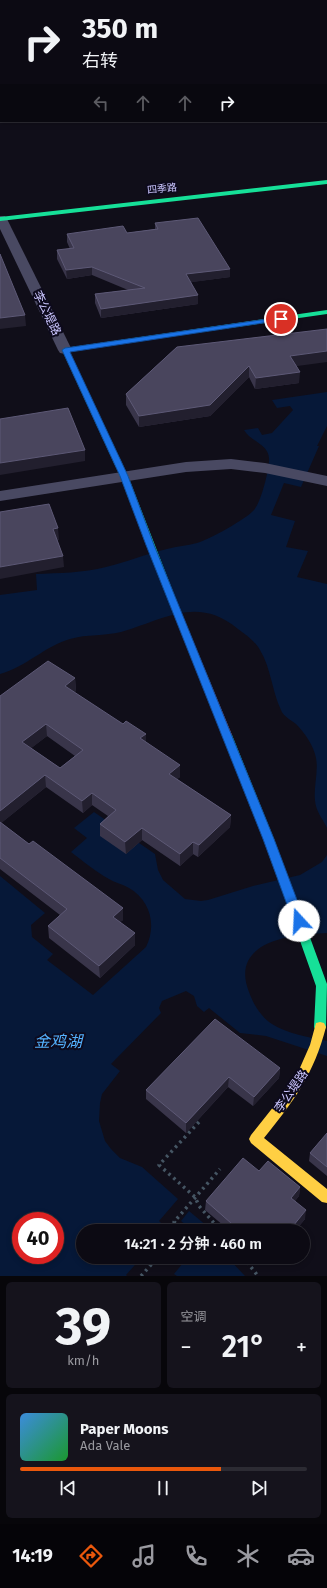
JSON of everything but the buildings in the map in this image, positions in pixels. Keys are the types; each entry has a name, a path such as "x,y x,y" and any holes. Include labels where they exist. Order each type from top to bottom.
{"street":[{"name":"四季路","path":"0,219 327,182"},
{"name":"李公堤路","path":"0,219 65,350 124,476 150,545 269,839 314,962 322,986 323,999 321,1026 308,1067 294,1089 255,1139 327,1197"},
{"path":"65,350 327,312"},
{"path":"0,496 186,467 231,464 265,468 327,481"}],"path":[{"path":"199,1122 159,1165 195,1197 199,1206 215,1224"},
{"path":"177,1224 174,1222 220,1169"},
{"path":"141,1276 152,1264"},
{"path":"249,1264 258,1276"}],"water":[{"path":"327,392 327,426 317,446 319,446 301,487 284,483 271,515 295,521 286,547 308,551 297,577 327,584 327,828 316,806 315,794 317,764 313,749 299,727 282,712 275,695 267,664 260,650 253,641 238,629 223,619 208,613 180,613 121,632 83,636 61,642 18,667 0,674 0,595 37,590 36,574 80,572 106,567 159,551 197,543 236,524 250,514 257,506 269,463 266,449 250,437 244,430 258,428 262,435 272,433 293,410 290,406 277,408 272,400"},
{"name":"金鸡湖","path":"94,812 155,854 158,870 163,880 185,899 201,901 253,886 300,875 322,862 327,855 327,933 297,935 267,944 256,951 248,961 245,975 249,992 255,1006 264,1017 272,1024 298,1035 327,1041 327,1056 266,1036 240,1033 209,1008 204,1012 197,1006 194,996 186,991 162,1001 159,1008 161,1013 111,1064 120,1071 102,1094 99,1121 105,1141 120,1158 142,1167 178,1199 159,1221 162,1224 76,1224 76,1264 136,1264 126,1275 127,1276 0,1276 0,876 45,913 31,925 32,937 53,954 47,960 93,995 146,947 151,930 150,914 147,906 136,893 104,876 71,852 87,838 74,828"},
{"path":"189,1211 205,1224 185,1224 181,1221"},
{"path":"182,1264 234,1264 245,1276 177,1276 174,1274"}],"traffic: fast":[{"path":"0,219 327,182"},
{"path":"175,607 124,476 65,350 327,312"},
{"path":"227,735 269,839 322,986 320,1027"}],"traffic: slow":[{"path":"320,1027 316,1045 310,1060 295,1088 255,1139 327,1197"}],"traffic: jam":[{"path":"175,607 227,735"}],"route":[{"path":"281,319 65,350 124,476 150,545 269,839 299,921"}]}
